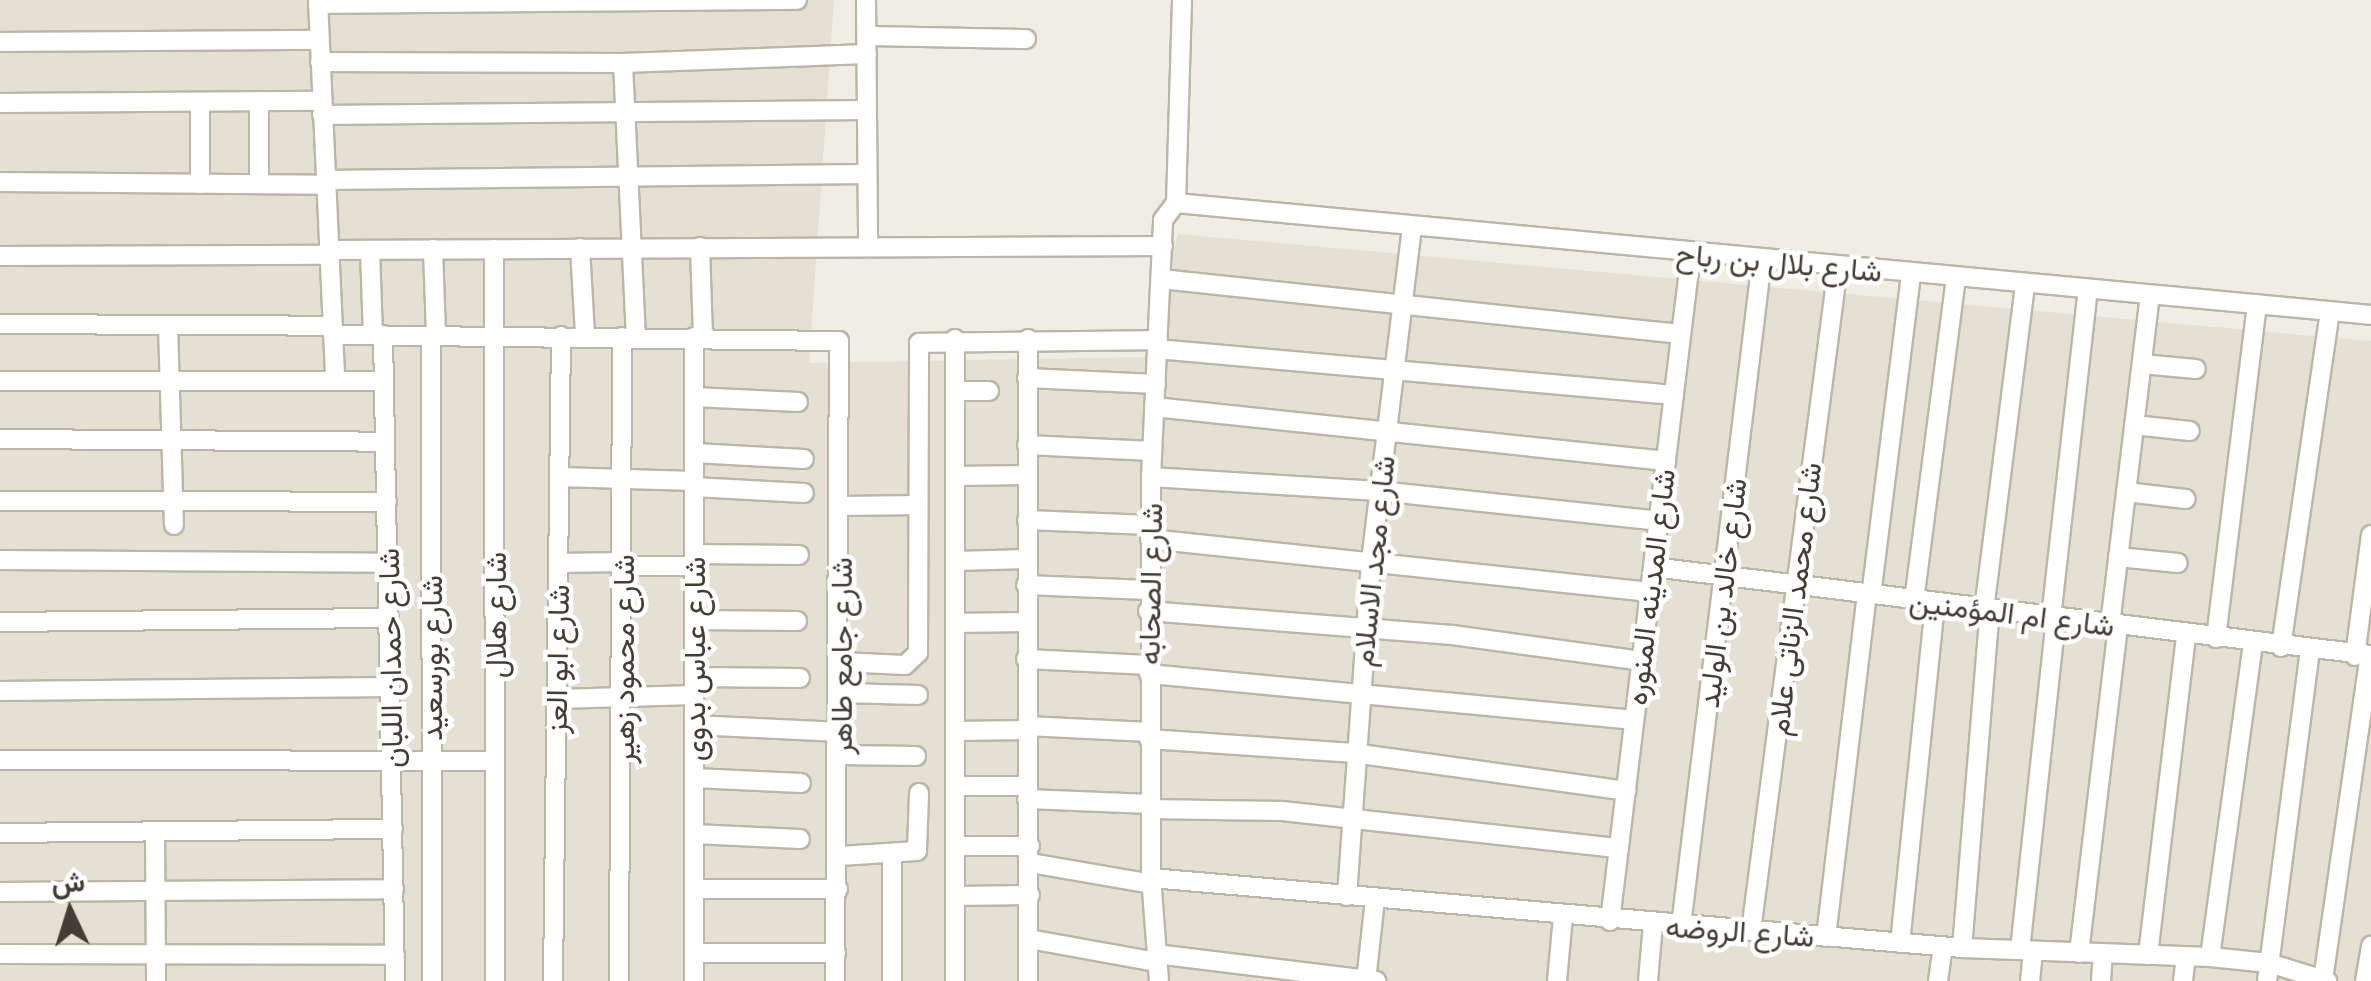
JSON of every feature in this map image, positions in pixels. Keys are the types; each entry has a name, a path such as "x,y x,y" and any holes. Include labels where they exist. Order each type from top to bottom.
{"street":[{"path":"336,381 318,2 797,0"},
{"path":"866,0 868,246"},
{"name":"شارع الصحابه","path":"1157,966 1151,881 1148,590 1164,220 1182,203 1182,0"},
{"path":"320,62 623,63 1026,38"},
{"path":"0,42 319,40"},
{"name":"شارع محمود زهير","path":"619,981 623,478 630,248 623,63"},
{"path":"0,103 259,101 322,108 624,116 867,110"},
{"path":"258,184 259,101"},
{"path":"200,102 200,184"},
{"path":"0,182 258,184 868,174"},
{"name":"شارع بلال بن رباح","path":"1182,203 2371,316"},
{"name":"شارع مجد الاسلام","path":"1346,896 1371,561 1412,226"},
{"path":"0,256 494,248 1163,246"},
{"name":"شارع عباس بدوى","path":"694,981 694,397 700,247"},
{"name":"شارع هلال","path":"494,248 495,981"},
{"path":"580,248 585,336"},
{"name":"شارع بورسعيد","path":"432,981 433,249"},
{"name":"شارع حمدان اللبان","path":"370,250 384,381 395,981"},
{"name":"شارع المدينه المنوره","path":"1610,921 1690,254"},
{"name":"شارع خالد بن الوليد","path":"1681,926 1762,260"},
{"name":"شارع محمد الزناتى علام","path":"1751,932 1838,267"},
{"path":"1826,937 1911,274"},
{"path":"1914,601 1956,278"},
{"path":"1161,279 1681,334"},
{"path":"1938,981 1953,947 2025,284"},
{"path":"2030,981 2027,951 2053,618 2088,290"},
{"path":"2079,953 2118,557 2150,296"},
{"path":"2216,638 2257,305"},
{"path":"2282,647 2330,312"},
{"path":"0,324 168,325 378,335 698,337"},
{"path":"168,325 174,525"},
{"name":"شارع ابو العز","path":"553,981 560,336"},
{"name":"شارع جامع طاهر","path":"698,337 831,338 842,348 836,981"},
{"path":"841,662 905,664 918,653 917,350 926,339 1158,345 1674,395"},
{"path":"955,339 955,981"},
{"path":"1028,339 1028,981"},
{"path":"2142,364 2196,369"},
{"path":"1028,378 1156,384"},
{"path":"0,382 384,381"},
{"path":"955,391 989,391"},
{"path":"694,397 798,402"},
{"path":"1154,407 1666,461"},
{"path":"2134,425 2190,430"},
{"path":"0,439 386,442"},
{"path":"1027,445 1152,450"},
{"path":"694,453 804,458"},
{"path":"955,476 1027,475"},
{"path":"559,476 804,493"},
{"path":"1151,477 1379,492 1658,521"},
{"path":"2126,492 2186,498"},
{"path":"0,501 387,502"},
{"path":"842,506 918,505"},
{"path":"1027,520 1650,592"},
{"path":"2325,980 2365,655 2371,535"},
{"path":"558,563 623,564 798,555"},
{"path":"2118,557 2178,563"},
{"path":"955,561 1027,559"},
{"path":"0,560 388,563"},
{"name":"شارع ام المؤمنين","path":"1653,567 2365,655"},
{"path":"1026,585 1148,590"},
{"path":"1900,943 1935,603"},
{"path":"1148,612 1365,628 1642,661"},
{"path":"0,622 389,618"},
{"path":"694,620 797,621"},
{"path":"955,623 1026,622"},
{"path":"2148,955 2186,635"},
{"path":"2210,957 2253,643"},
{"path":"2268,972 2310,650"},
{"path":"1026,659 1634,720"},
{"path":"556,699 624,697 694,686 800,678"},
{"path":"0,691 390,687"},
{"path":"841,693 918,695"},
{"path":"694,725 841,732"},
{"path":"955,731 1026,728 1150,735 1354,754 1626,792"},
{"path":"841,755 916,756"},
{"path":"0,760 495,761"},
{"path":"694,778 801,783"},
{"path":"955,786 1150,806 1350,818 1619,848"},
{"path":"840,856 917,851 919,794"},
{"path":"0,833 393,830"},
{"path":"155,833 156,981"},
{"path":"694,834 800,839"},
{"name":"شارع الروضه","path":"955,846 1030,854 1151,881 1953,947 2210,957 2268,972 2325,980"},
{"path":"892,855 892,981"},
{"path":"0,892 394,889"},
{"path":"694,889 838,890"},
{"path":"955,896 1030,896"},
{"path":"1029,939 1157,966 1369,980 1375,899"},
{"path":"1556,981 1563,916"},
{"path":"1648,981 1653,924"},
{"path":"2365,981 2371,946"},
{"path":"694,953 836,953"},
{"path":"0,954 395,955"},
{"path":"2100,981 2103,954"},
{"path":"2183,981 2186,956"}],"shaded area":[{"path":"0,0 834,0 809,363 1146,357 1178,234 2371,341 2371,981 0,981"}]}
